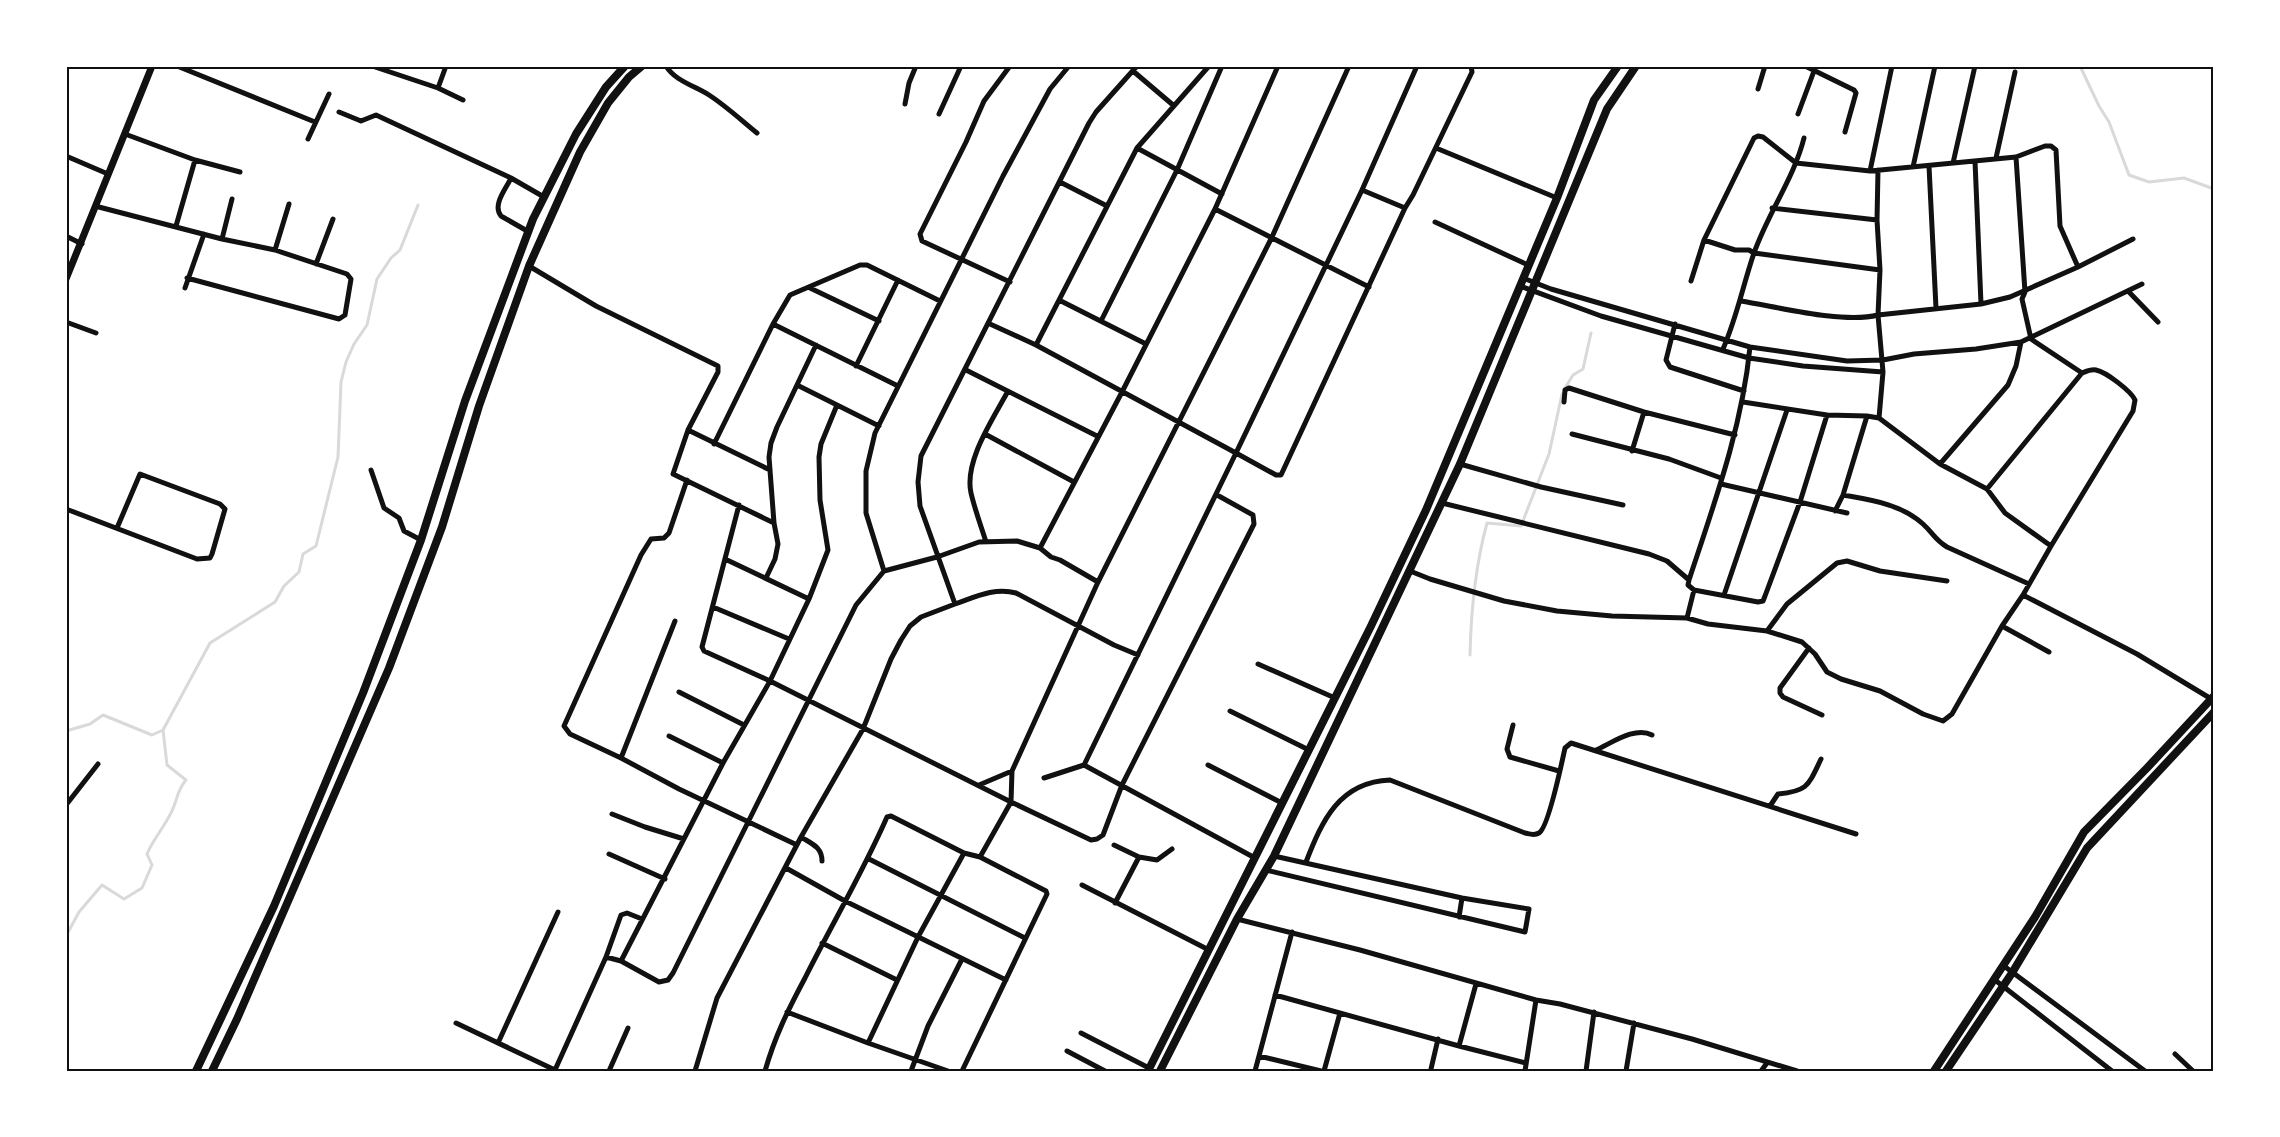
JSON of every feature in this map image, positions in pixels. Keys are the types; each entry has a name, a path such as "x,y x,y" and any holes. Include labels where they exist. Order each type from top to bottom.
{"main road":[{"path":"196,1071 274,906 363,693 421,540 465,401 520,250 576,134 606,87 625,66"},
{"path":"212,1071 237,1019 389,668 442,527 479,406 533,255 580,152 608,103 629,76 642,66"},
{"path":"1149,1070 1371,626 1435,491 1557,198 1594,100 1618,66"},
{"path":"1160,1071 1237,920 1274,856 1410,571 1460,464 1607,109 1635,66"},
{"path":"544,197 558,204"},
{"path":"520,250 533,255"},
{"path":"478,366 492,372"},
{"path":"465,401 479,406"},
{"path":"1934,1071 2035,917 2084,832 2213,699"},
{"path":"1946,1071 2013,973 2087,848 2214,712"},
{"path":"1186,994 1196,1000"},
{"path":"223,1013 237,1019"}],"street":[{"path":"66,279 152,66"},
{"path":"177,66 315,122"},
{"path":"372,66 438,88 463,100"},
{"path":"390,73 392,66"},
{"path":"438,88 446,66"},
{"path":"666,66 669,71 685,82 709,94 757,133"},
{"path":"905,104 909,83 916,66"},
{"path":"939,114 961,66"},
{"path":"1010,66 984,101 920,234 922,240 1010,282"},
{"path":"884,571 866,513 866,471 879,426 940,301 1050,89 1069,66"},
{"path":"1036,345 1137,148 1209,66"},
{"path":"1101,321 1177,170 1222,66"},
{"path":"1040,548 1215,209 1278,66"},
{"path":"980,857 1011,802 1012,771 1098,582 1272,237 1349,66"},
{"path":"1084,765 1327,265 1418,66"},
{"path":"1758,89 1765,66"},
{"path":"1804,66 1849,86 1856,93 1845,132"},
{"path":"1860,66 1866,66"},
{"path":"1870,171 1892,66"},
{"path":"1913,167 1935,66"},
{"path":"1953,163 1975,66"},
{"path":"955,604 920,506 918,482 921,456 1096,112 1135,68 1173,105"},
{"path":"990,324 1036,345 1276,475 1281,475 1472,69"},
{"path":"1798,114 1814,71"},
{"path":"1996,158 2015,72"},
{"path":"308,139 329,94"},
{"path":"339,112 361,121 376,115 511,178 544,197"},
{"path":"125,134 195,160 240,172"},
{"path":"1691,280 1704,240 1755,137 1763,137 1796,164 1870,171 2016,157 2045,146 2055,148 2060,226 2078,267"},
{"path":"1722,349 1741,301 1754,253 1772,208 1796,164 1804,138"},
{"path":"1137,148 1222,194"},
{"path":"1436,148 1557,198"},
{"path":"66,156 108,174"},
{"path":"2016,157 2025,292 2022,299 2031,339 2082,373"},
{"path":"176,226 195,160"},
{"path":"1975,161 1981,304"},
{"path":"1929,166 1936,308"},
{"path":"1878,170 1877,220 1880,270 1878,315 1883,360 1879,418"},
{"path":"511,178 497,206 497,212 529,232"},
{"path":"1060,182 1107,206"},
{"path":"1362,190 1405,208"},
{"path":"222,239 232,200"},
{"path":"275,250 289,204"},
{"path":"96,206 222,239 275,250 350,277 345,315 342,318 187,278"},
{"path":"1772,208 1877,220"},
{"path":"1215,209 1369,287"},
{"path":"316,264 333,219"},
{"path":"1435,222 1528,265"},
{"path":"185,288 204,234"},
{"path":"66,236 82,244"},
{"path":"1741,301 1837,316 1866,318 1981,304 2025,292 2133,239"},
{"path":"1704,240 1735,250 1749,250 1754,253 1880,270"},
{"path":"714,444 773,324 790,295 860,265 867,265 940,301"},
{"path":"529,266 596,306 718,366 718,372 688,430 672,472 674,476 687,480 774,523"},
{"path":"856,366 898,280"},
{"path":"1522,282 1601,316 1749,358 1803,366 1883,372"},
{"path":"1533,286 1675,324 1750,347 1829,359 1883,360 1914,354 1976,349 2031,339 2142,284"},
{"path":"810,288 879,321"},
{"path":"2128,291 2158,322"},
{"path":"1059,300 1146,344"},
{"path":"66,322 96,333"},
{"path":"773,324 898,386"},
{"path":"1675,324 1666,360 1670,367 1744,391"},
{"path":"1940,464 2008,385 2016,366 2020,342"},
{"path":"766,578 775,559 778,544 774,523 769,457 771,443 816,345"},
{"path":"1750,347 1743,402 1735,435 1689,580 1688,585 1694,590 1763,601 1800,502 1827,416"},
{"path":"1410,571 1503,601 1581,614 1687,618 1708,624 1767,631 1802,642 1827,672 1841,679 1880,691 1923,714 1943,721 1949,718 2002,626 2024,595 2133,411 2135,405 2133,396 2101,371 2095,369 2082,373 1987,489"},
{"path":"966,370 1097,436"},
{"path":"797,385 879,426"},
{"path":"1564,402 1565,390 1569,388 1644,412 1735,435"},
{"path":"986,542 970,492 970,471 985,434 1008,391"},
{"path":"1743,402 1827,416 1879,418 1940,464 1987,489 2005,513 2051,546"},
{"path":"621,961 723,763 770,681 809,599 828,550 820,500 819,457 821,444 837,405"},
{"path":"1724,595 1787,410"},
{"path":"1632,451 1644,412"},
{"path":"1835,511 1843,495 1867,416"},
{"path":"688,430 770,470"},
{"path":"985,434 1074,482"},
{"path":"1572,434 1669,459 1721,481 1847,513"},
{"path":"1460,464 1541,487 1623,505"},
{"path":"371,470 384,508 399,518 404,531 421,540"},
{"path":"66,509 197,559 210,558 213,554 225,509 220,504 140,474 117,528"},
{"path":"687,480 669,533 664,538 651,539 641,555 564,726 570,734 797,845"},
{"path":"739,505 702,647 704,651 810,699 863,729 1091,840 1103,835 1122,785 1254,524 1253,515 1216,495"},
{"path":"1843,495 1881,501 1923,524 1935,541 2029,584"},
{"path":"1442,502 1649,554 1667,561 1689,580"},
{"path":"606,957 621,961 659,982 668,980 856,605 884,571 937,557 969,545 986,542 1017,542 1040,548 1051,557 1098,582"},
{"path":"725,559 809,599"},
{"path":"1767,631 1787,604 1837,563 1847,561 1880,571 1947,581"},
{"path":"695,1071 717,998 801,837 863,729 891,659 910,626 921,617 955,604 1005,590 1016,593 1114,645 1138,655"},
{"path":"1687,618 1694,590"},
{"path":"2024,595 2137,654 2213,699"},
{"path":"713,607 789,639"},
{"path":"621,758 675,621"},
{"path":"2002,626 2049,652"},
{"path":"1809,648 1780,688 1780,693 1783,697 1822,715"},
{"path":"1258,664 1335,698"},
{"path":"680,692 744,725"},
{"path":"1230,711 1309,750"},
{"path":"1513,725 1508,748 1510,757 1559,771"},
{"path":"1596,750 1633,733 1641,731 1652,735"},
{"path":"669,736 723,763"},
{"path":"1306,862 1323,822 1337,803 1356,788 1374,780 1390,780 1533,835 1539,833 1544,828 1568,744 1596,750 1856,834"},
{"path":"1770,806 1778,794 1799,792 1805,787 1810,782 1821,759"},
{"path":"66,805 99,764"},
{"path":"1044,778 1084,765 1255,858"},
{"path":"1208,765 1282,803"},
{"path":"979,785 1012,771"},
{"path":"612,813 645,827 684,838"},
{"path":"765,1071 776,1035 787,1012 869,859 887,818 891,816 964,853 980,857 1047,893 962,1071"},
{"path":"801,837 821,850 822,861"},
{"path":"1114,845 1138,856 1157,860 1172,849"},
{"path":"868,1043 918,937 964,853"},
{"path":"609,854 665,879"},
{"path":"1115,903 1138,856"},
{"path":"1266,870 1525,932 1529,909 1462,898 1274,856"},
{"path":"869,859 1025,938"},
{"path":"786,868 845,901 1006,980"},
{"path":"1082,885 1209,950"},
{"path":"1459,917 1462,898"},
{"path":"498,1043 558,912"},
{"path":"456,1023 556,1070 606,957 621,915 627,913 642,919"},
{"path":"1237,920 1292,932 1536,1000 1594,1012 1797,1071"},
{"path":"1255,1071 1292,932"},
{"path":"822,943 897,980"},
{"path":"911,1071 928,1026 962,959"},
{"path":"2004,966 2145,1071"},
{"path":"1995,980 2112,1071"},
{"path":"1459,1046 1476,984"},
{"path":"1275,995 1526,1063"},
{"path":"1525,1071 1536,1000"},
{"path":"787,1012 948,1071"},
{"path":"1586,1071 1594,1012"},
{"path":"1259,1056 1323,1071 1340,1013"},
{"path":"1626,1071 1634,1023"},
{"path":"609,1071 628,1028"},
{"path":"1081,1033 1149,1070"},
{"path":"1431,1069 1438,1039"},
{"path":"1068,1052 1105,1071"},
{"path":"2175,1054 2193,1071"},
{"path":"1761,1071 1767,1063"}],"waterway":[{"path":"2080,66 2109,122 2129,175 2149,182 2184,178 2214,189"},
{"path":"66,731 90,724 103,715 152,735 163,730 210,643 275,602 284,586 299,572 303,554 316,546 338,457 341,382 346,362 354,344 367,325 377,279 391,258 400,250 418,205"},
{"path":"1565,388 1573,375 1583,369 1591,333"},
{"path":"1470,655 1474,588 1487,523 1521,526 1549,454 1562,394"},
{"path":"66,936 79,912 102,885 124,899 142,888 152,865 147,854 186,780 167,765 163,730"}]}
